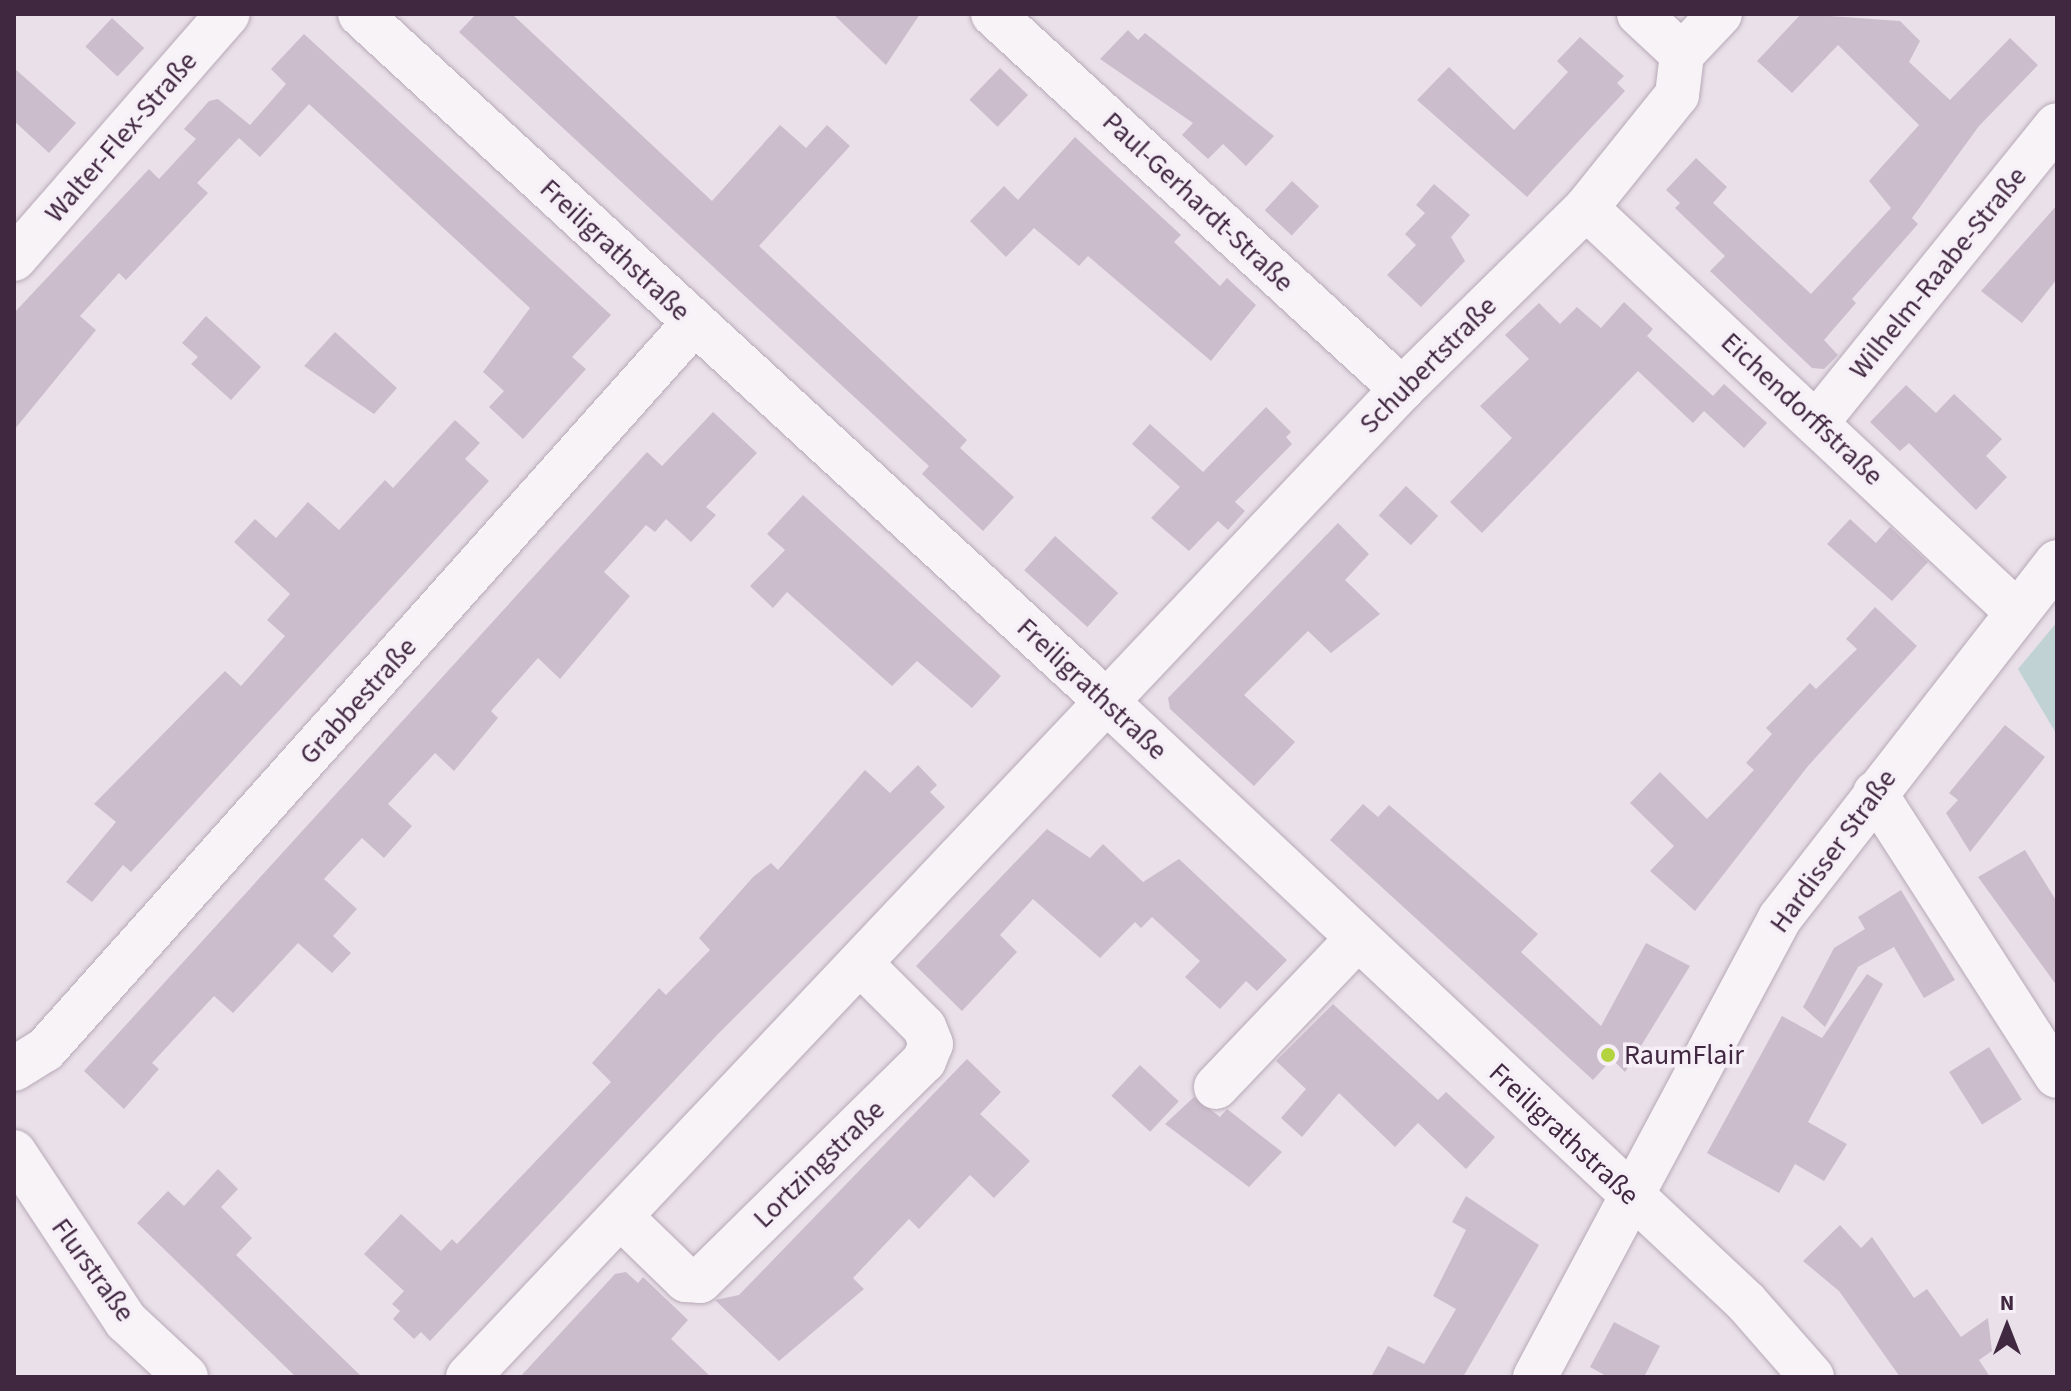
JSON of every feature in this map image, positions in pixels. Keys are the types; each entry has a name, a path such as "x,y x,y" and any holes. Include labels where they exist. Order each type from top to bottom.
{"street":[{"name":"Walter-Flex-Straße","path":"14,259 228,14"},
{"name":"Freiligrathstraße","path":"360,14 1106,701 1746,1302 1812,1377"},
{"name":"Paul-Gerhardt-Straße","path":"993,14 1402,389"},
{"path":"1639,14 1682,54 1720,14"},
{"name":"Schubertstraße","path":"1106,701 1402,389 1586,208 1677,95 1682,54"},
{"name":"Wilhelm-Raabe-Straße","path":"1818,421 2057,125"},
{"name":"Eichendorffstraße","path":"1586,208 1818,421 2017,612"},
{"name":"Grabbestraße","path":"14,1069 45,1050 694,323"},
{"name":"Hardisser Straße","path":"1535,1377 1635,1201 1780,918 2057,562"},
{"path":"468,1377 863,966 1106,701"},
{"path":"1875,793 2057,1076"},
{"path":"1216,1087 1357,939"},
{"name":"Lortzingstraße","path":"622,1218 686,1280 700,1281 924,1061 931,1044 924,1027 863,966"},
{"name":"Flurstraße","path":"14,1152 26,1201 126,1321 186,1377"}],"shaded area":[{"path":"2057,622 2057,735 2018,669"}],"building":[{"path":"476,14 512,14 712,201 780,125 806,148 827,125 850,146 759,246 967,440 960,448 1014,497 983,531 922,474 929,466 459,32"},
{"path":"833,14 920,14 886,65"},
{"path":"1801,14 1900,21 1920,41 1909,62 1950,100 2010,38 2038,65 1979,126 1912,218 1918,224 1852,299 1856,303 1824,340 1838,355 1824,369 1812,368 1710,271 1725,256 1675,208 1680,203 1666,190 1696,158 1727,187 1713,203 1811,294 1891,208 1869,181 1919,125 1838,45 1792,93 1757,61"},
{"path":"112,18 144,48 118,77 85,47"},
{"path":"1128,30 1138,40 1145,33 1274,136 1246,166 1223,144 1208,159 1182,135 1193,123 1100,59"},
{"path":"304,34 611,315 572,357 586,369 523,439 489,407 504,391 483,372 530,308 309,104 260,157 239,138 197,183 208,193 126,280 119,273 80,316 96,330 14,430 14,313 149,169 159,179 196,139 184,129 209,101 218,99 250,125 286,84 271,69"},
{"path":"1580,37 1624,76 1617,83 1625,91 1527,197 1417,100 1449,67 1514,130 1568,72 1557,61"},
{"path":"14,68 76,123 49,153 14,121"},
{"path":"1000,68 1028,95 997,127 969,100"},
{"path":"1075,137 1181,235 1174,242 1220,286 1227,278 1256,305 1211,361 1088,256 1079,266 1034,228 1006,257 970,221 1004,186 1018,200"},
{"path":"1292,181 1319,206 1292,235 1265,210"},
{"path":"1434,184 1470,215 1451,237 1465,261 1421,307 1387,275 1416,245 1405,234 1425,213 1416,205"},
{"path":"2057,205 2057,279 2022,323 1981,291"},
{"path":"1624,302 1653,329 1647,336 1713,396 1724,384 1767,423 1744,448 1704,411 1693,423 1638,371 1482,533 1450,502 1512,438 1480,406 1529,359 1505,335 1539,303 1560,324 1577,307 1601,328"},
{"path":"206,316 261,367 231,400 191,364 198,357 182,343"},
{"path":"335,332 397,388 374,414 304,366"},
{"path":"1906,385 1936,413 1954,394 2002,439 1986,456 2007,477 1976,510 1909,443 1900,451 1870,422"},
{"path":"1266,407 1291,432 1286,437 1292,444 1235,502 1245,511 1228,530 1218,521 1189,551 1151,518 1180,487 1132,444 1150,424 1203,472"},
{"path":"713,412 757,453 706,507 716,515 691,542 666,519 655,532 646,525 604,572 630,596 560,679 538,658 491,711 498,718 454,771 435,753 388,804 412,826 384,858 362,838 324,879 357,909 333,936 351,953 332,973 298,943 233,1013 214,996 152,1063 159,1069 124,1109 84,1071 647,452 662,466"},
{"path":"455,420 480,443 465,459 489,481 131,872 123,865 92,902 66,882 116,822 94,804 225,671 241,686 285,636 267,620 290,594 234,542 255,519 276,538 308,502 339,530 385,480 393,488"},
{"path":"1406,486 1438,516 1411,545 1379,515"},
{"path":"803,495 1001,676 972,708 917,661 892,686 787,592 773,608 750,586 785,550 767,534"},
{"path":"1850,519 1876,543 1890,527 1928,562 1892,601 1827,544"},
{"path":"1338,523 1369,554 1345,580 1380,614 1331,653 1308,631 1244,695 1295,742 1254,786 1170,709 1168,698"},
{"path":"1055,536 1118,593 1087,627 1024,570"},
{"path":"1875,607 1917,646 1808,766 1695,911 1650,871 1674,846 1630,803 1660,772 1707,819 1754,770 1746,763 1772,734 1766,728 1810,683 1816,689 1857,649 1846,639"},
{"path":"2005,725 2045,757 1970,852 1946,813 1958,800 1949,793"},
{"path":"918,765 937,785 930,792 945,807 718,1034 430,1341 421,1332 414,1339 393,1319 400,1311 392,1304 404,1291 364,1254 401,1214 441,1251 452,1239 457,1244 611,1082 592,1063 659,988 666,995 710,950 699,938 753,877 771,863 778,870 865,770 890,793"},
{"path":"1363,804 1378,817 1389,805 1538,934 1521,952 1601,1026 1646,943 1690,966 1625,1072 1612,1059 1593,1080 1330,840"},
{"path":"1047,829 1090,858 1103,844 1143,882 1179,859 1287,960 1257,991 1246,981 1220,1009 1185,977 1200,961 1152,917 1141,928 1135,922 1100,958 1033,899 1000,935 1017,952 962,1011 916,966"},
{"path":"2025,850 2057,902 2057,986 1978,877"},
{"path":"1901,890 1955,980 1924,998 1894,947 1858,967 1825,1027 1803,1007 1834,948 1865,929 1858,917"},
{"path":"1867,974 1883,984 1808,1122 1847,1144 1824,1181 1795,1164 1779,1193 1707,1153 1782,1016 1822,1038"},
{"path":"1333,1004 1438,1100 1446,1092 1495,1137 1466,1169 1418,1123 1395,1147 1339,1093 1302,1137 1281,1118 1306,1089 1276,1061"},
{"path":"1989,1047 2022,1100 1982,1124 1949,1072"},
{"path":"967,1059 1001,1092 980,1114 1030,1161 994,1198 970,1175 919,1229 909,1219 853,1278 864,1289 779,1361 715,1300 739,1295"},
{"path":"1140,1065 1179,1101 1150,1132 1111,1096"},
{"path":"1194,1097 1220,1117 1227,1109 1282,1152 1249,1187 1165,1124"},
{"path":"218,1169 238,1189 221,1207 252,1238 236,1255 362,1377 296,1377 137,1223 168,1191 184,1206"},
{"path":"1466,1196 1539,1245 1463,1377 1371,1377 1388,1346 1424,1364 1456,1309 1433,1296 1466,1230 1452,1222"},
{"path":"1840,1225 1861,1248 1872,1237 1914,1298 1927,1289 1961,1337 1988,1318 1992,1351 1979,1360 1990,1377 1900,1377 1839,1291 1803,1261"},
{"path":"626,1272 638,1283 643,1277 688,1320 671,1339 711,1377 520,1377 615,1274"},
{"path":"1614,1322 1660,1346 1644,1377 1608,1377 1590,1367"}],"place":[{"name":"RaumFlair","path":"1608,1055"}]}
